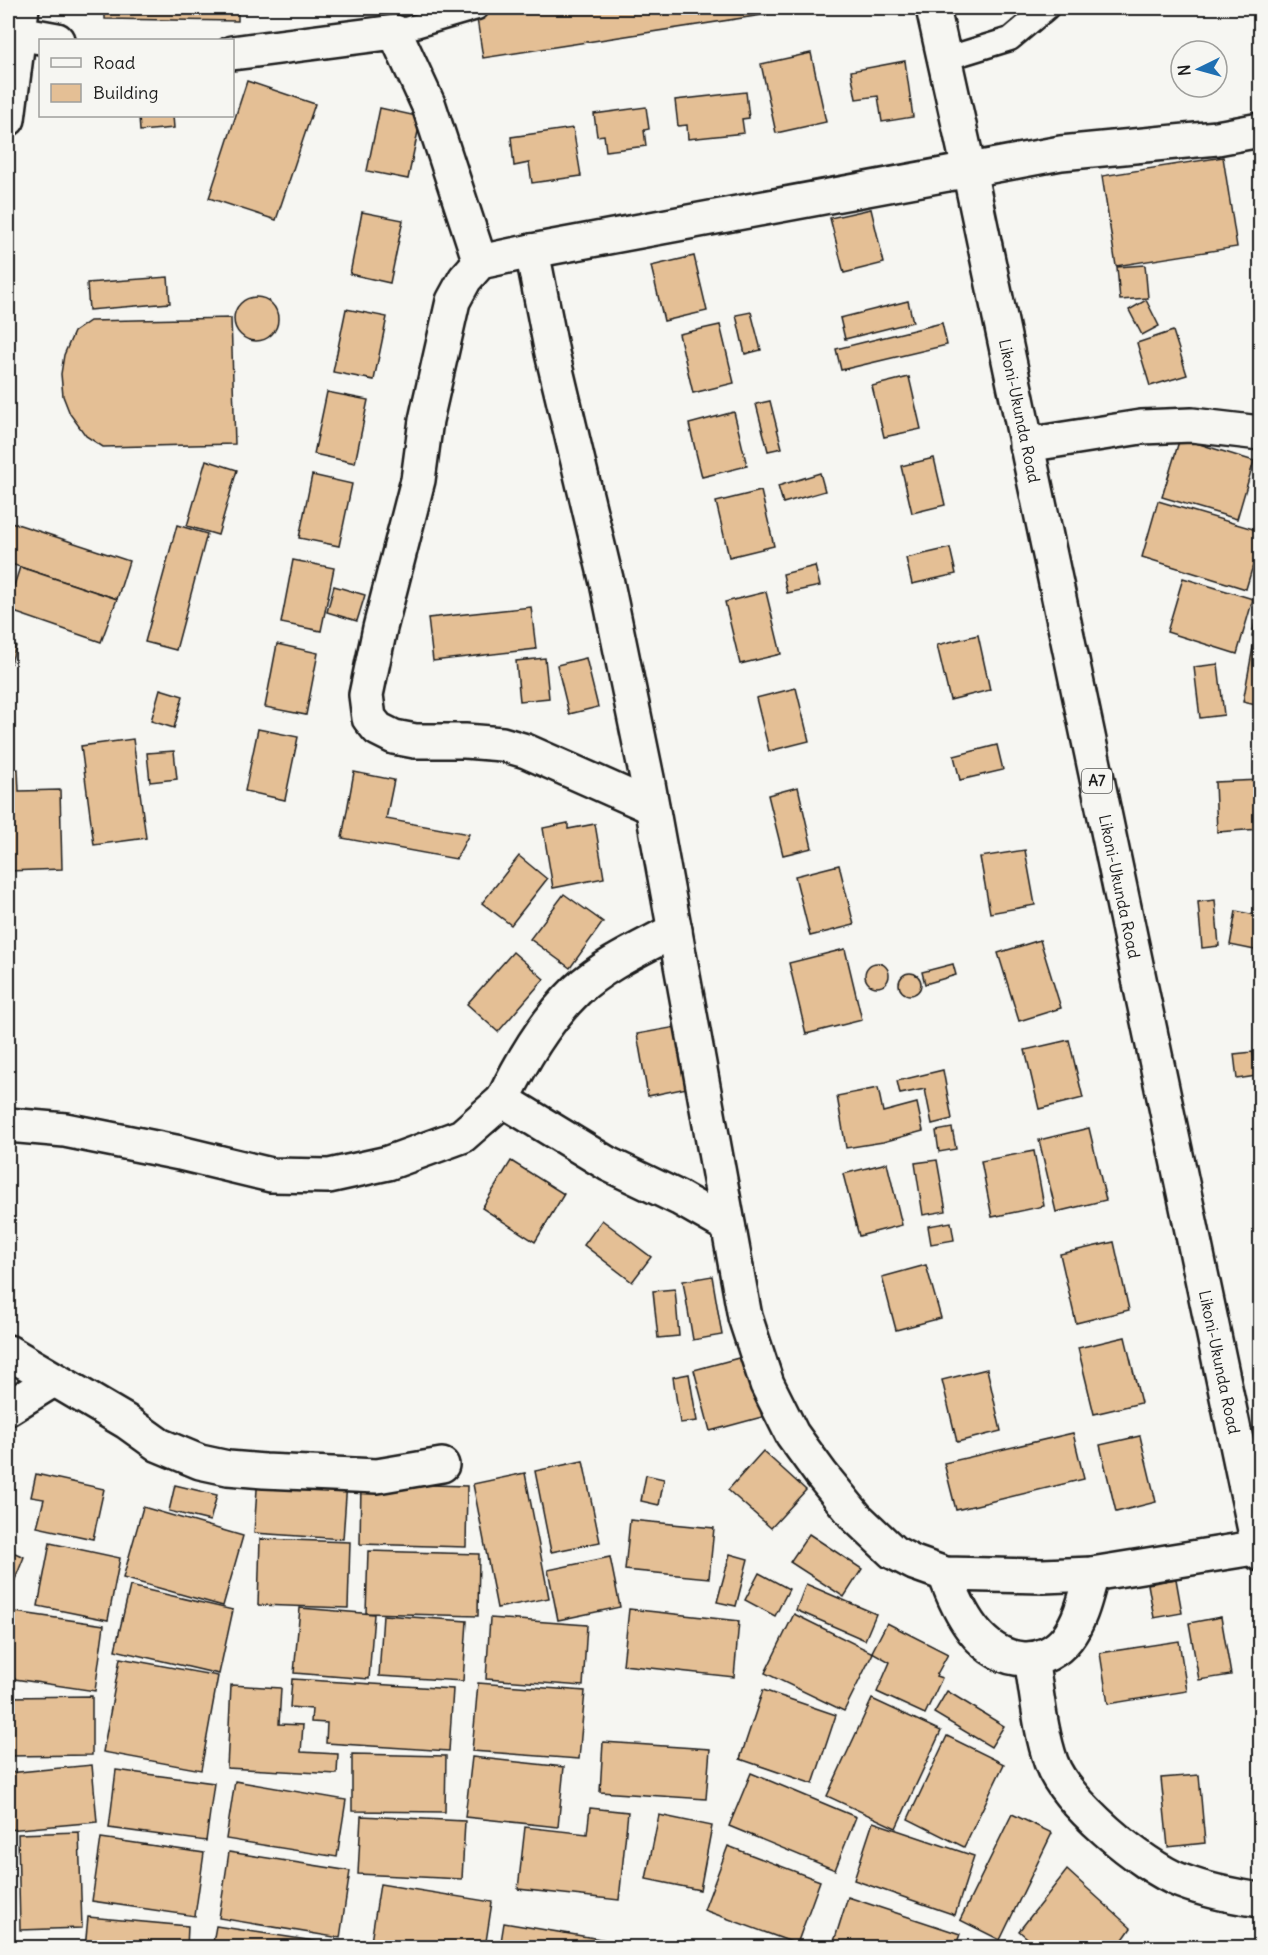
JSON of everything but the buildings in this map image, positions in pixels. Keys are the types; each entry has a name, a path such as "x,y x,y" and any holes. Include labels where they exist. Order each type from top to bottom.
{"main road":[{"name":"Likoni-Ukunda Road","path":"933,8 1260,1549"},
{"path":"8,119 16,24 54,39"},
{"path":"234,53 395,32 429,106 480,262"},
{"path":"652,807 526,751 502,744 415,741 394,737 378,729 369,718 366,695 418,480 426,420 447,325 453,301 465,279 480,262 532,250 1061,153 1217,138 1260,130"},
{"path":"532,250 552,353 607,583 652,807 745,1317 767,1384 792,1434 820,1474 856,1517 893,1552 945,1574 1043,1576 1092,1574 1260,1549"},
{"path":"1026,445 1141,427 1192,425 1260,433"},
{"path":"8,1125 65,1131 180,1153 272,1175 329,1176 388,1163 462,1136 503,1100 521,1063 557,1012 578,989 613,963 675,930"},
{"path":"503,1100 608,1164 679,1198 728,1226"},
{"path":"8,1352 127,1422 159,1445 200,1462 228,1468 264,1471 377,1476 442,1465"},
{"path":"8,1408 53,1380"},
{"path":"945,1574 953,1598 975,1634 994,1651 1012,1658 1031,1659 1044,1656 1067,1638 1077,1621 1092,1574"},
{"path":"1031,1659 1043,1732 1052,1764 1070,1795 1101,1826 1133,1853 1179,1880 1227,1896 1260,1900"}],"lane":[{"path":"395,32 422,26 443,17 477,8"},
{"path":"945,60 1010,39 1047,8"}]}
